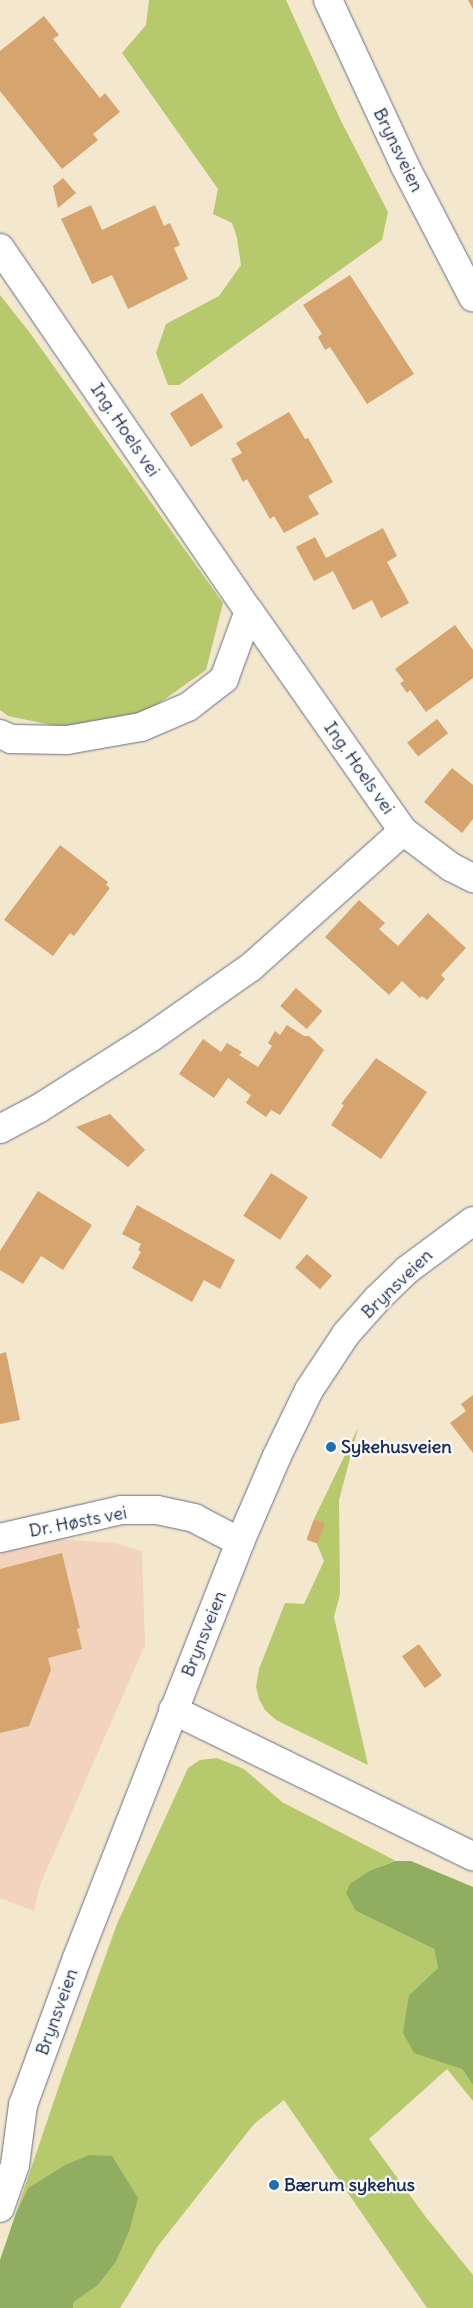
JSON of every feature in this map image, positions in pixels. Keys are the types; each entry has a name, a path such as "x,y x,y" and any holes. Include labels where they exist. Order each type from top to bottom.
{"street":[{"name":"Brynsveien","path":"328,0 405,166 473,297"},
{"name":"Ing. Hoels vei","path":"0,248 249,611 404,831 451,867 473,878"},
{"path":"0,734 11,739 67,740 141,727 188,707 224,679 249,611"},
{"path":"0,1129 38,1109 150,1038 251,967 404,831"},
{"name":"Brynsveien","path":"0,2208 15,2165 23,2105 77,1958 173,1710 240,1542 277,1456 309,1390 346,1334 378,1298 407,1270 473,1221"},
{"name":"Dr. Høsts vei","path":"0,1538 121,1510 157,1510 194,1518 240,1542"},
{"path":"173,1710 473,1856"},
{"name":"Brynsveien","path":"0,2138 23,2105"}],"shaded area":[{"path":"57,1539 114,1543 142,1551 145,1645 40,1885 34,1911 0,1898 0,1553"}],"green space":[{"path":"149,0 286,0 340,119 388,212 382,240 179,385 168,385 156,353 166,324 219,296 241,265 237,238 232,223 213,214 218,189 122,53 146,25"},
{"path":"0,295 30,333 223,603 206,670 138,718 61,727 8,716 0,710"},
{"path":"358,1428 339,1500 340,1594 334,1617 368,1765 276,1720 265,1710 259,1699 256,1687 259,1669 285,1603 304,1604 324,1561 317,1544 325,1523 314,1519"},
{"path":"217,1758 244,1769 282,1802 396,1861 371,1870 356,1911 434,1949 438,1968 409,1995 433,2058 462,2069 473,2085 473,2101 447,2069 369,2139 425,2216 473,2275 473,2308 427,2308 284,2100 254,2124 158,2246 120,2308 73,2308 74,2302 98,2285 116,2262 129,2232 65,2165 28,2188 16,2213 117,1924 188,1768 200,1760"},
{"path":"396,1861 411,1861 473,1887 473,2085 462,2069 414,2053 403,2033 409,1995 438,1968 434,1949 356,1911 346,1893 350,1884 371,1870"},
{"path":"89,2155 112,2156 138,2198 129,2232 116,2262 98,2285 74,2302 73,2308 0,2308 0,2260 16,2213 28,2188 65,2165"}],"building":[{"path":"468,0 473,0 473,9"},
{"path":"44,16 59,35 53,39 100,98 105,93 120,112 93,134 98,140 62,169 0,91 0,51"},
{"path":"63,178 76,193 58,208 53,186"},
{"path":"91,205 102,230 155,205 164,226 170,223 180,245 174,248 188,279 128,309 112,275 92,284 61,219"},
{"path":"350,275 414,374 367,404 330,347 325,350 318,337 322,334 303,305"},
{"path":"202,393 223,427 191,447 170,413"},
{"path":"289,412 305,439 308,438 333,482 308,496 319,514 284,533 274,516 270,519 247,479 243,482 231,459 242,453 236,443"},
{"path":"383,528 397,556 387,562 409,603 381,618 372,600 353,610 333,571 314,581 296,547 315,537 326,558"},
{"path":"455,625 473,650 473,678 426,712 410,690 407,693 400,683 404,681 395,669"},
{"path":"437,719 448,733 418,757 407,742"},
{"path":"452,768 473,785 473,819 462,833 424,802"},
{"path":"60,845 108,882 106,885 110,888 74,936 70,933 53,956 4,920"},
{"path":"359,900 385,923 379,929 398,946 428,913 466,948 441,975 445,979 427,1000 422,996 420,998 402,981 389,995 325,937"},
{"path":"296,988 322,1011 307,1029 280,1006"},
{"path":"287,1025 304,1036 309,1036 324,1050 280,1115 271,1110 266,1117 246,1103 251,1095 228,1078 214,1098 179,1074 203,1039 221,1052 227,1043 242,1052 239,1055 258,1067 272,1046 268,1043 275,1031 280,1035"},
{"path":"376,1058 427,1092 381,1159 331,1125 344,1105 341,1104"},
{"path":"110,1114 145,1150 128,1167 76,1127"},
{"path":"271,1173 308,1197 280,1240 243,1216"},
{"path":"38,1191 92,1225 63,1270 41,1256 23,1284 0,1270 0,1251"},
{"path":"137,1205 235,1260 220,1289 204,1280 192,1302 132,1268 141,1252 138,1250 141,1244 122,1234"},
{"path":"307,1254 332,1276 320,1289 295,1268"},
{"path":"6,1352 20,1420 0,1424 0,1354"},
{"path":"473,1395 473,1453 450,1423 466,1411 461,1404"},
{"path":"314,1519 325,1523 318,1544 306,1540"},
{"path":"62,1553 80,1628 77,1629 82,1649 48,1658 51,1670 29,1726 0,1733 0,1569"},
{"path":"419,1644 442,1676 425,1688 402,1656"}],"place":[{"name":"Sykehusveien","path":"331,1447"},
{"name":"Bærum sykehus","path":"274,2185"}]}
